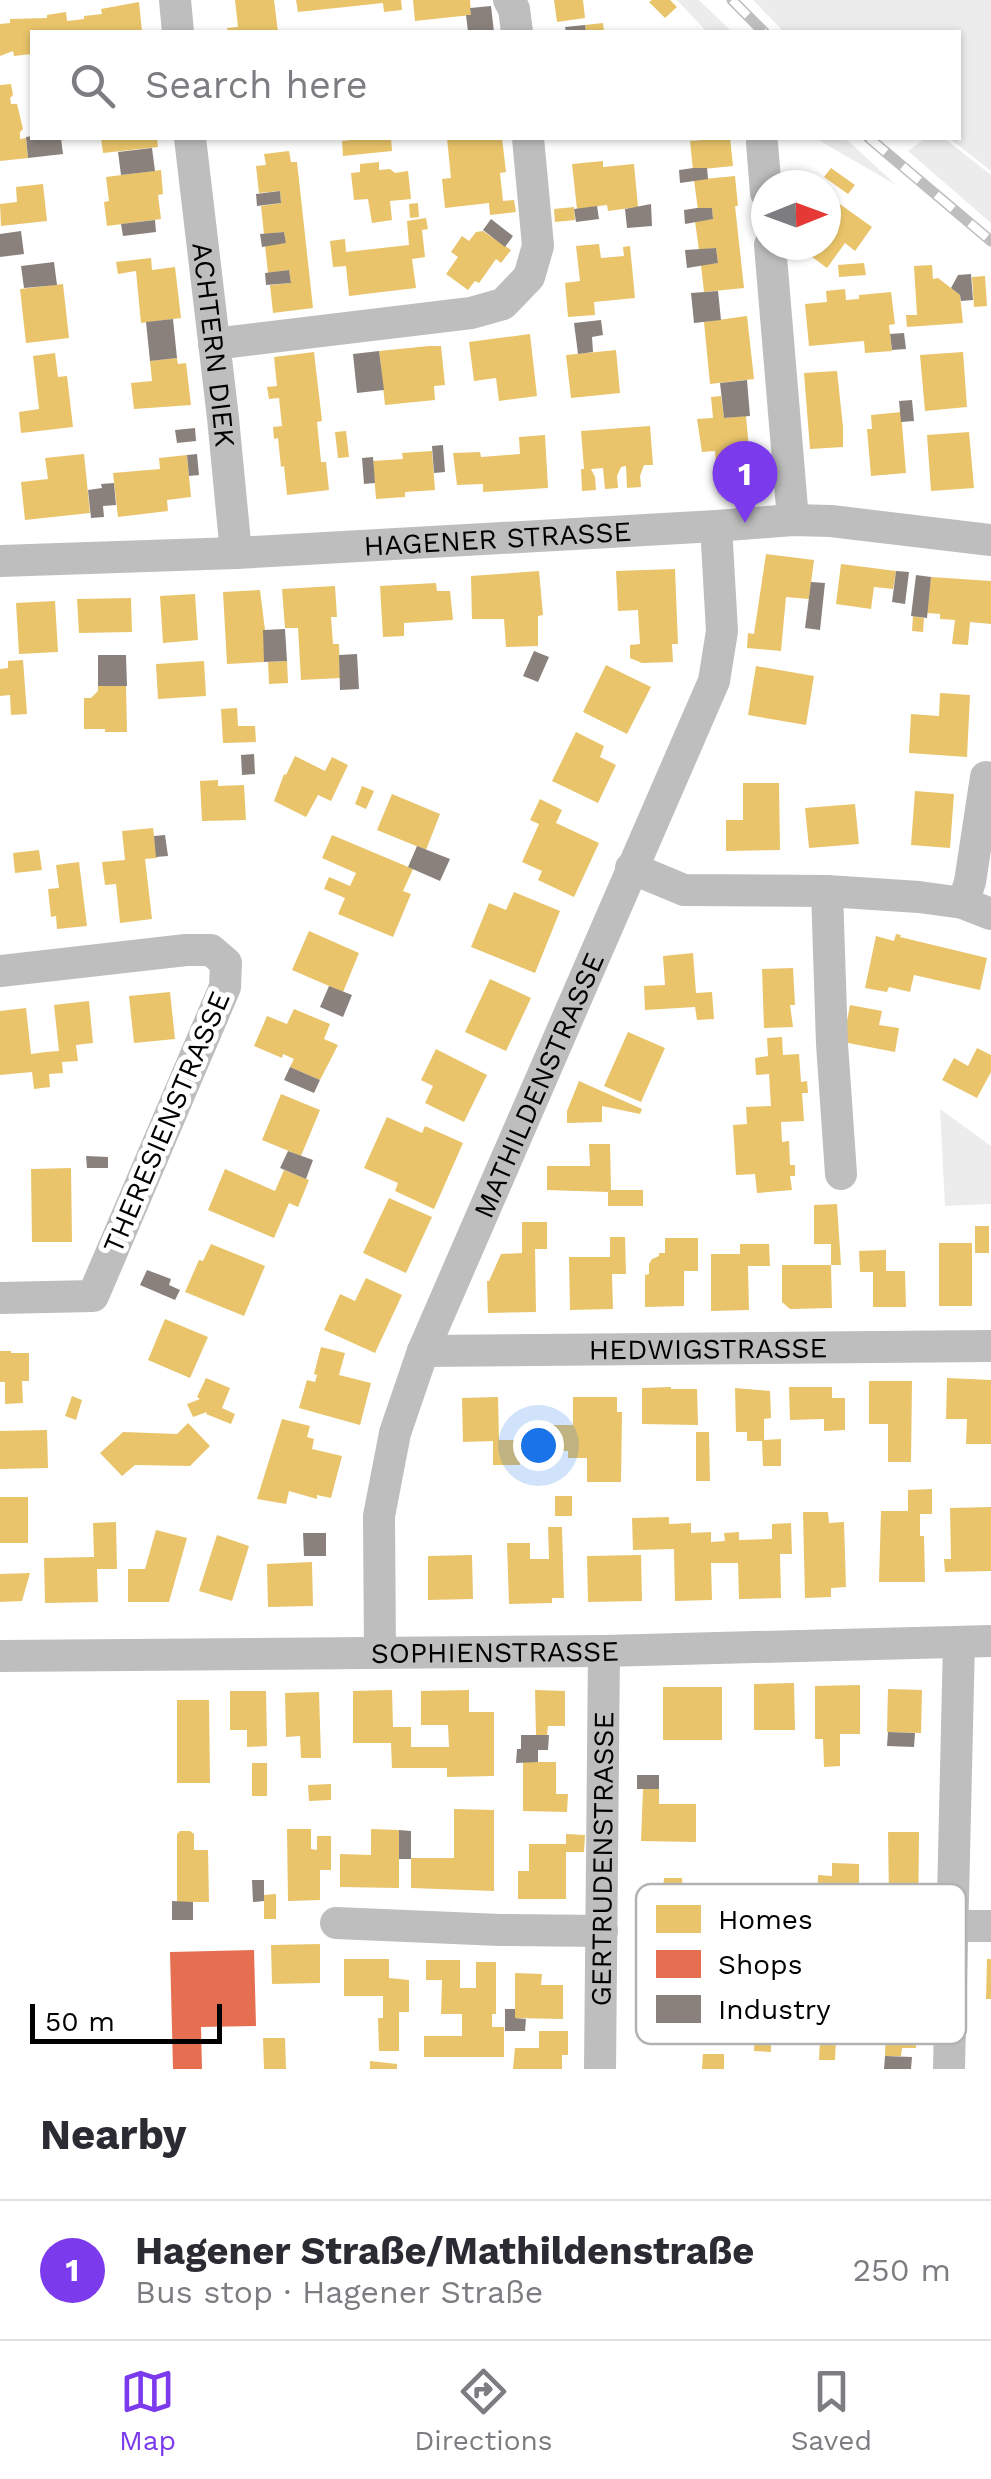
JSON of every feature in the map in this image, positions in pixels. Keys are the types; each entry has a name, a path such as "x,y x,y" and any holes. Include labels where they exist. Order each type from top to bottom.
{"street":[{"path":"174,0 178,30"},
{"path":"510,0 517,30"},
{"name":"ACHTERN DIEK","path":"190,140 236,553"},
{"path":"214,344 470,313 502,304 529,276 538,246 528,140"},
{"path":"762,143 764,170"},
{"path":"771,260 793,520"},
{"name":"HAGENER STRASSE","path":"0,561 236,553 793,520 831,520 991,540"},
{"name":"MATHILDENSTRASSE","path":"380,1653 380,1516 395,1433 423,1351 714,681 722,631 716,526"},
{"path":"632,868 684,890 826,891 919,897 977,908 970,882 986,777"},
{"path":"826,891 841,1174"},
{"name":"THERESIENSTRASSE","path":"0,971 186,950 211,950 226,963 225,987 93,1296 0,1298"},
{"name":"HEDWIGSTRASSE","path":"423,1351 991,1346"},
{"path":"955,1884 975,1641"},
{"name":"SOPHIENSTRASSE","path":"0,1656 604,1651 975,1641"},
{"name":"GERTRUDENSTRASSE","path":"600,2069 604,1651"},
{"path":"336,1923 602,1931"},
{"path":"949,2069 950,2044"}],"shaded area":[{"path":"677,0 699,0 730,30 705,30"},
{"path":"753,0 991,0 991,171 952,140 961,140 961,30 782,30"},
{"path":"818,140 847,140 896,185"},
{"path":"923,140 947,140 991,175 991,223 908,151"},
{"path":"940,1109 991,1146 991,1204 945,1206"}],"building: Homes":[{"path":"235,0 274,0 278,30 227,28 238,27"},
{"path":"296,0 401,0 402,10 384,12 383,3 298,12"},
{"path":"413,0 470,0 471,15 415,21"},
{"path":"554,0 583,0 585,18 557,22"},
{"path":"670,0 677,7 665,18 649,2"},
{"path":"139,2 142,30 30,30 30,54 14,56 13,51 0,56 0,24 10,23 10,19 47,18 66,12 67,21 102,14 101,9"},
{"path":"603,23 604,30 586,30 585,25"},
{"path":"11,84 11,104 17,104 23,129 20,139 26,138 28,158 0,161 0,85"},
{"path":"101,140 157,140 158,147 103,153"},
{"path":"391,140 392,151 343,156 342,141"},
{"path":"447,140 502,140 506,172 500,173 503,201 514,200 516,212 490,215 489,203 445,208 442,179 451,178"},
{"path":"730,140 733,166 693,170 690,141"},
{"path":"289,151 291,162 297,162 313,308 273,313 270,285 291,283 289,270 268,273 265,245 286,243 284,232 264,234 261,206 281,203 280,191 259,193 256,166 266,165 264,154"},
{"path":"603,161 603,167 634,164 638,207 608,211 607,205 577,209 572,164"},
{"path":"379,162 379,170 408,171 411,199 390,201 392,220 372,223 368,199 354,200 351,173 360,172 360,164"},
{"path":"161,170 161,219 107,226 106,177"},
{"path":"841,175 855,185 848,194 841,189"},
{"path":"735,176 744,288 704,292 701,265 718,263 716,248 699,250 695,221 713,219 712,208 698,210 694,180"},
{"path":"43,184 47,221 1,226 0,204 17,202 16,187"},
{"path":"418,203 419,217 410,218 409,204"},
{"path":"841,205 872,227 855,251 845,243 841,249"},
{"path":"574,207 575,220 555,222 554,209"},
{"path":"426,218 428,229 422,230 425,257 412,259 416,288 349,296 346,266 333,267 330,241 345,239 346,252 409,245 407,221"},
{"path":"483,231 511,250 501,263 496,259 479,283 475,281 468,290 446,274 458,257 451,252 462,236 469,241 476,232"},
{"path":"599,244 601,258 624,256 623,247 630,246 635,298 594,302 595,315 568,317 565,283 580,281 576,246"},
{"path":"151,258 152,270 175,267 181,318 141,323 136,271 118,274 116,262"},
{"path":"816,260 833,260 827,268"},
{"path":"864,263 866,275 839,277 838,265"},
{"path":"932,265 933,279 938,278 960,295 963,323 907,327 906,315 917,315 914,266"},
{"path":"985,276 987,306 974,307 972,277"},
{"path":"63,284 69,338 26,343 20,289"},
{"path":"845,289 846,300 891,292 895,324 889,325 892,351 865,353 864,341 809,346 805,304 827,302 826,291"},
{"path":"747,316 754,379 710,384 704,322"},
{"path":"530,334 537,396 499,401 496,378 474,381 469,342"},
{"path":"441,346 445,385 434,386 435,400 385,405 379,351"},
{"path":"616,350 620,393 571,398 566,355"},
{"path":"314,352 322,421 317,422 321,462 326,462 329,490 287,495 273,427 282,426 279,398 269,399 267,387 277,386 274,357"},
{"path":"963,352 967,407 925,411 920,355"},
{"path":"55,353 58,377 67,376 73,427 21,433 19,412 39,409 33,356"},
{"path":"177,358 178,364 186,363 191,405 134,409 131,383 152,381 150,361"},
{"path":"837,371 843,447 810,449 804,373"},
{"path":"721,396 724,418 746,416 750,460 716,464 715,451 702,452 697,419 713,418 711,397"},
{"path":"901,412 906,473 871,476 867,429 872,429 871,415"},
{"path":"650,426 653,465 644,465 641,487 627,488 626,466 621,467 617,476 618,488 605,489 603,468 591,469 596,490 582,491 581,431"},
{"path":"346,431 349,457 338,458 335,432"},
{"path":"969,432 974,488 931,491 927,435"},
{"path":"545,435 548,488 483,492 483,484 457,485 453,453 480,452 481,457 520,454 519,437"},
{"path":"432,451 435,490 376,499 373,461 403,459 402,453"},
{"path":"84,454 90,513 25,520 21,482 48,479 45,458"},
{"path":"187,455 191,497 167,500 168,511 118,517 113,473 160,469 159,458"},
{"path":"766,554 814,560 809,599 786,597 781,651 747,648 748,633 754,634"},
{"path":"841,564 896,571 893,589 874,587 871,609 836,604"},
{"path":"675,569 678,644 672,644 673,662 642,663 630,658 630,645 640,644 638,610 618,611 616,571"},
{"path":"539,571 543,615 538,616 538,646 506,647 504,619 472,619 471,576"},
{"path":"931,577 991,581 991,624 970,622 968,645 952,644 955,620 927,613"},
{"path":"436,583 437,591 450,591 453,620 404,623 404,636 383,637 380,586"},
{"path":"335,586 337,617 331,617 333,644 339,644 340,678 301,680 298,628 285,628 282,589"},
{"path":"260,590 264,662 227,664 223,592"},
{"path":"195,594 198,640 163,643 160,596"},
{"path":"131,598 132,632 79,633 77,599"},
{"path":"55,601 58,652 19,654 16,603"},
{"path":"913,616 924,618 923,632 912,631"},
{"path":"23,660 27,714 11,715 10,695 0,696 0,669 8,668 8,661"},
{"path":"204,661 206,696 158,699 156,664"},
{"path":"287,661 288,683 269,684 268,662"},
{"path":"606,665 651,687 627,734 583,712"},
{"path":"756,666 814,676 806,725 748,715"},
{"path":"98,686 126,686 127,732 84,729 84,698 91,698"},
{"path":"940,693 970,695 967,757 909,753 911,714 939,716"},
{"path":"237,708 238,726 255,726 256,742 223,743 221,709"},
{"path":"576,732 604,746 600,757 616,765 598,803 552,781"},
{"path":"295,756 325,771 332,757 348,765 331,801 318,795 306,817 274,801"},
{"path":"218,780 218,786 244,785 246,820 202,821 200,781"},
{"path":"743,783 779,783 780,850 726,851 726,820 743,820"},
{"path":"362,786 374,791 366,809 355,804"},
{"path":"915,791 954,794 950,848 911,845"},
{"path":"392,794 440,814 426,850 377,830"},
{"path":"540,799 562,810 556,823 599,843 574,897 538,880 542,871 522,862 539,824 530,820"},
{"path":"855,804 859,844 809,848 805,808"},
{"path":"153,828 157,858 145,859 152,919 120,923 116,884 105,885 102,862 125,860 122,831"},
{"path":"332,835 413,869 403,891 411,894 393,937 338,914 345,898 324,889 329,877 350,886 356,873 322,858"},
{"path":"39,850 42,870 15,873 13,853"},
{"path":"79,862 87,926 57,929 56,916 51,917 48,889 59,888 56,865"},
{"path":"514,892 560,911 535,973 471,947 489,903 506,910"},
{"path":"309,931 359,953 343,992 292,970"},
{"path":"896,934 987,958 980,990 914,975 910,992 889,987 887,992 865,988 876,936 894,941"},
{"path":"693,953 696,993 712,992 714,1019 697,1020 695,1007 645,1010 644,986 665,985 663,956"},
{"path":"793,968 793,1027 764,1028 762,969"},
{"path":"490,979 531,998 506,1051 465,1032"},
{"path":"170,992 175,1039 134,1043 129,996"},
{"path":"89,1001 93,1043 76,1045 78,1061 62,1062 63,1073 49,1074 50,1087 34,1089 32,1072 0,1075 0,1011 26,1008 31,1054 59,1051 54,1005"},
{"path":"850,1005 882,1011 879,1025 899,1028 895,1052 843,1042"},
{"path":"294,1009 330,1024 324,1039 338,1045 320,1080 290,1067 294,1059 254,1046 267,1016 287,1024"},
{"path":"628,1032 665,1048 641,1102 604,1086"},
{"path":"782,1037 783,1055 799,1054 801,1082 807,1081 808,1093 802,1093 804,1121 781,1122 782,1142 789,1141 790,1165 795,1165 795,1176 790,1176 792,1190 757,1193 755,1174 736,1175 733,1125 747,1124 746,1107 771,1106 769,1074 756,1075 755,1058 768,1056 767,1038"},
{"path":"977,1048 991,1055 991,1072 977,1098 942,1080 954,1058 968,1066"},
{"path":"436,1049 487,1075 464,1122 425,1103 433,1086 421,1080"},
{"path":"579,1081 642,1109 640,1114 602,1106 602,1122 567,1123 567,1111"},
{"path":"281,1094 320,1110 301,1156 262,1140"},
{"path":"387,1117 422,1133 425,1126 463,1143 434,1209 395,1191 398,1183 364,1168"},
{"path":"589,1144 610,1144 611,1190 643,1190 643,1206 608,1206 608,1192 547,1190 547,1166 590,1166"},
{"path":"71,1168 72,1242 32,1242 31,1169"},
{"path":"225,1169 275,1191 284,1170 309,1180 298,1207 289,1203 274,1238 208,1210"},
{"path":"389,1198 432,1217 406,1273 363,1253"},
{"path":"837,1204 841,1265 831,1265 831,1244 814,1244 814,1205"},
{"path":"522,1222 547,1222 547,1249 535,1249 536,1312 488,1313 487,1281 501,1254 522,1253"},
{"path":"975,1226 989,1226 989,1253 975,1253"},
{"path":"610,1237 625,1237 626,1274 612,1274 613,1309 570,1310 569,1257 610,1257"},
{"path":"665,1238 698,1238 698,1271 684,1271 684,1306 645,1307 645,1275 649,1274 652,1259 665,1253"},
{"path":"939,1243 972,1243 972,1306 939,1306"},
{"path":"211,1244 265,1266 244,1316 185,1292"},
{"path":"740,1244 769,1244 770,1266 748,1266 749,1310 711,1311 711,1254 740,1254"},
{"path":"886,1250 886,1271 905,1271 906,1307 873,1307 873,1272 860,1272 859,1251"},
{"path":"782,1265 831,1265 832,1308 790,1309 782,1302"},
{"path":"366,1278 402,1295 375,1353 324,1330 340,1294 355,1301"},
{"path":"165,1319 208,1337 190,1378 148,1360"},
{"path":"321,1347 345,1353 339,1375 371,1383 360,1425 299,1408 307,1380 315,1382"},
{"path":"0,1351 29,1353 29,1381 22,1381 23,1403 5,1404"},
{"path":"206,1378 230,1388 222,1408 235,1414 231,1424 207,1412 193,1417 187,1404 200,1399 197,1397"},
{"path":"947,1378 991,1380 991,1444 966,1444 967,1419 946,1419"},
{"path":"869,1381 912,1381 911,1462 888,1462 888,1424 869,1424"},
{"path":"789,1387 832,1387 832,1398 845,1398 845,1430 824,1431 824,1419 790,1420"},
{"path":"642,1388 697,1389 698,1425 642,1424"},
{"path":"735,1388 770,1391 771,1418 764,1419 764,1440 781,1439 781,1466 763,1466 762,1441 747,1441 747,1432 736,1432"},
{"path":"72,1396 82,1400 76,1420 65,1416"},
{"path":"498,1397 499,1440 519,1440 520,1465 493,1465 493,1441 463,1442 462,1398"},
{"path":"573,1397 617,1397 617,1412 622,1412 621,1482 587,1482 587,1458 568,1458 568,1451 548,1451 547,1425 573,1425"},
{"path":"282,1419 310,1426 307,1437 314,1439 312,1449 342,1456 331,1498 317,1495 317,1499 289,1491 286,1504 257,1499"},
{"path":"188,1423 210,1446 190,1466 135,1465 122,1476 100,1453 123,1432 177,1434"},
{"path":"47,1430 48,1468 0,1469 0,1431"},
{"path":"696,1432 709,1432 710,1481 696,1481"},
{"path":"932,1489 932,1514 920,1514 925,1582 879,1582 881,1511 908,1511 908,1490"},
{"path":"555,1496 572,1496 572,1516 555,1516"},
{"path":"0,1497 28,1497 28,1543 0,1543"},
{"path":"991,1507 991,1571 945,1572 944,1559 951,1559 950,1508"},
{"path":"803,1512 828,1512 829,1523 844,1522 846,1587 831,1588 831,1597 805,1598"},
{"path":"669,1517 669,1524 691,1523 691,1533 711,1532 711,1542 725,1541 724,1533 739,1532 739,1540 772,1539 772,1524 791,1523 792,1554 780,1554 781,1598 739,1599 738,1563 711,1563 712,1600 675,1601 674,1549 633,1550 632,1518"},
{"path":"116,1522 117,1569 97,1569 98,1602 45,1603 44,1558 94,1557 93,1523"},
{"path":"548,1527 562,1527 564,1598 552,1598 552,1603 509,1604 507,1543 530,1543 530,1559 549,1559"},
{"path":"156,1530 187,1538 169,1602 128,1602 128,1569 145,1569"},
{"path":"217,1535 249,1546 232,1601 199,1591"},
{"path":"472,1555 473,1599 428,1600 428,1556"},
{"path":"641,1555 642,1601 588,1602 587,1556"},
{"path":"312,1562 313,1606 268,1607 267,1564"},
{"path":"30,1573 22,1601 0,1602 0,1574"},
{"path":"794,1683 795,1730 754,1730 754,1684"},
{"path":"860,1685 860,1734 840,1734 840,1766 824,1767 823,1739 815,1739 815,1686"},
{"path":"663,1687 722,1687 722,1740 663,1740"},
{"path":"888,1689 922,1690 921,1733 887,1732"},
{"path":"392,1690 393,1727 411,1727 411,1747 449,1747 448,1725 421,1725 421,1691 469,1690 469,1712 494,1712 494,1776 447,1777 447,1768 392,1768 391,1743 353,1743 353,1691"},
{"path":"535,1690 565,1691 565,1726 548,1726 547,1735 536,1735"},
{"path":"230,1691 266,1691 267,1746 247,1747 247,1730 230,1730"},
{"path":"319,1692 321,1758 301,1758 300,1736 286,1737 285,1693"},
{"path":"177,1700 209,1700 210,1783 177,1783"},
{"path":"523,1762 556,1762 556,1794 568,1794 567,1812 523,1811"},
{"path":"252,1763 267,1763 267,1796 252,1796"},
{"path":"331,1784 331,1800 309,1801 308,1785"},
{"path":"643,1789 659,1789 659,1804 696,1804 696,1842 641,1841"},
{"path":"454,1809 494,1810 494,1891 411,1888 411,1858 454,1858"},
{"path":"287,1829 311,1829 311,1849 317,1850 317,1836 331,1836 331,1870 320,1870 320,1900 288,1901"},
{"path":"371,1829 399,1830 399,1888 340,1887 340,1854 371,1855"},
{"path":"180,1831 194,1834 194,1850 208,1850 209,1902 177,1902"},
{"path":"888,1832 919,1832 918,1884 889,1884"},
{"path":"566,1834 585,1835 584,1852 566,1852 566,1899 518,1899 518,1871 529,1871 529,1844 566,1844"},
{"path":"832,1863 859,1864 859,1884 818,1884 818,1875 832,1876"},
{"path":"664,1878 682,1878 682,1884 664,1884"},
{"path":"276,1894 276,1919 264,1919 264,1895"},
{"path":"320,1944 320,1983 272,1984 271,1945"},
{"path":"344,1959 389,1959 389,1978 409,1980 409,2012 399,2012 399,2051 379,2051 378,2018 383,2018 383,1996 344,1996"},
{"path":"987,1959 991,1959 991,1999 986,1999"},
{"path":"426,1960 460,1960 460,1988 476,1988 476,1962 496,1962 496,2014 492,2014 492,2027 504,2027 504,2057 424,2057 424,2036 462,2036 462,2014 441,2014 442,1980 426,1980"},
{"path":"515,1973 542,1974 541,1985 563,1985 563,2019 515,2018"},
{"path":"539,2031 568,2031 568,2055 562,2055 562,2069 513,2069 515,2048 539,2048"},
{"path":"263,2038 285,2038 286,2069 264,2069"},
{"path":"754,2044 771,2044 771,2052 754,2051"},
{"path":"820,2044 836,2044 835,2060 819,2060"},
{"path":"885,2044 916,2044 916,2048 902,2048 901,2056 885,2056"},
{"path":"703,2054 724,2054 724,2069 702,2069"},
{"path":"370,2061 397,2064 397,2069 370,2069"}],"building: Shops":[{"path":"254,1950 256,2026 201,2027 202,2069 173,2069 170,1952"}],"building: Industry":[{"path":"491,6 494,30 468,30 466,15 471,15 470,8"},
{"path":"585,25 586,30 566,30 565,27"},
{"path":"26,137 61,140 63,154 28,158"},
{"path":"152,148 155,171 121,175 118,152"},
{"path":"707,168 708,179 680,183 679,170"},
{"path":"280,191 281,203 257,206 256,194"},
{"path":"651,204 652,226 627,228 625,209"},
{"path":"597,206 599,219 576,222 574,209"},
{"path":"712,208 713,219 685,224 684,210"},
{"path":"491,219 513,236 505,247 483,230"},
{"path":"155,220 156,232 123,236 121,224"},
{"path":"21,231 24,254 0,257 0,234"},
{"path":"284,232 286,243 262,247 260,234"},
{"path":"716,248 718,263 687,268 685,250"},
{"path":"54,262 57,285 24,288 21,266"},
{"path":"289,270 291,283 266,285 265,273"},
{"path":"971,274 973,300 961,301 951,288 958,275"},
{"path":"718,291 721,320 694,323 691,293"},
{"path":"173,319 177,358 150,361 146,322"},
{"path":"601,320 603,335 592,337 593,352 578,354 574,323"},
{"path":"904,333 906,349 892,350 890,334"},
{"path":"379,351 384,390 357,393 353,354"},
{"path":"747,380 750,416 724,418 720,383"},
{"path":"912,400 914,421 901,422 899,401"},
{"path":"195,428 196,441 177,443 175,430"},
{"path":"443,445 445,472 434,473 432,446"},
{"path":"197,454 199,475 189,476 187,455"},
{"path":"373,457 375,483 364,484 362,458"},
{"path":"114,483 116,505 103,506 104,517 91,518 88,490"},
{"path":"896,571 909,572 905,604 892,602"},
{"path":"916,575 931,577 927,618 911,616"},
{"path":"811,582 825,583 820,630 805,628"},
{"path":"285,629 287,661 264,662 263,630"},
{"path":"534,651 549,657 538,682 523,676"},
{"path":"357,654 359,689 340,690 339,655"},
{"path":"98,655 126,655 127,686 98,686"},
{"path":"254,754 255,774 242,775 241,755"},
{"path":"165,835 168,856 156,857 154,836"},
{"path":"417,846 450,859 440,881 408,867"},
{"path":"329,986 352,995 343,1017 320,1007"},
{"path":"290,1067 320,1080 314,1093 284,1080"},
{"path":"288,1151 313,1160 306,1179 280,1168"},
{"path":"86,1156 108,1157 108,1168 87,1168"},
{"path":"147,1270 171,1279 169,1285 180,1290 175,1300 140,1285"},
{"path":"303,1533 326,1533 326,1556 304,1556"},
{"path":"888,1732 915,1733 914,1747 887,1746"},
{"path":"521,1735 549,1735 548,1750 538,1750 538,1762 516,1763"},
{"path":"637,1775 659,1775 659,1789 637,1789"},
{"path":"399,1830 411,1831 411,1859 399,1859"},
{"path":"252,1880 264,1880 264,1901 253,1902"},
{"path":"172,1901 193,1902 193,1920 172,1920"},
{"path":"505,2009 515,2009 515,2018 526,2019 525,2031 505,2031"},
{"path":"885,2056 912,2057 911,2069 884,2069"}],"railway":[{"path":"732,0 762,30"},
{"path":"871,140 991,241"}],"place":[{"name":"Hagener Straße/Mathildenstraße","path":"745,523"}]}
